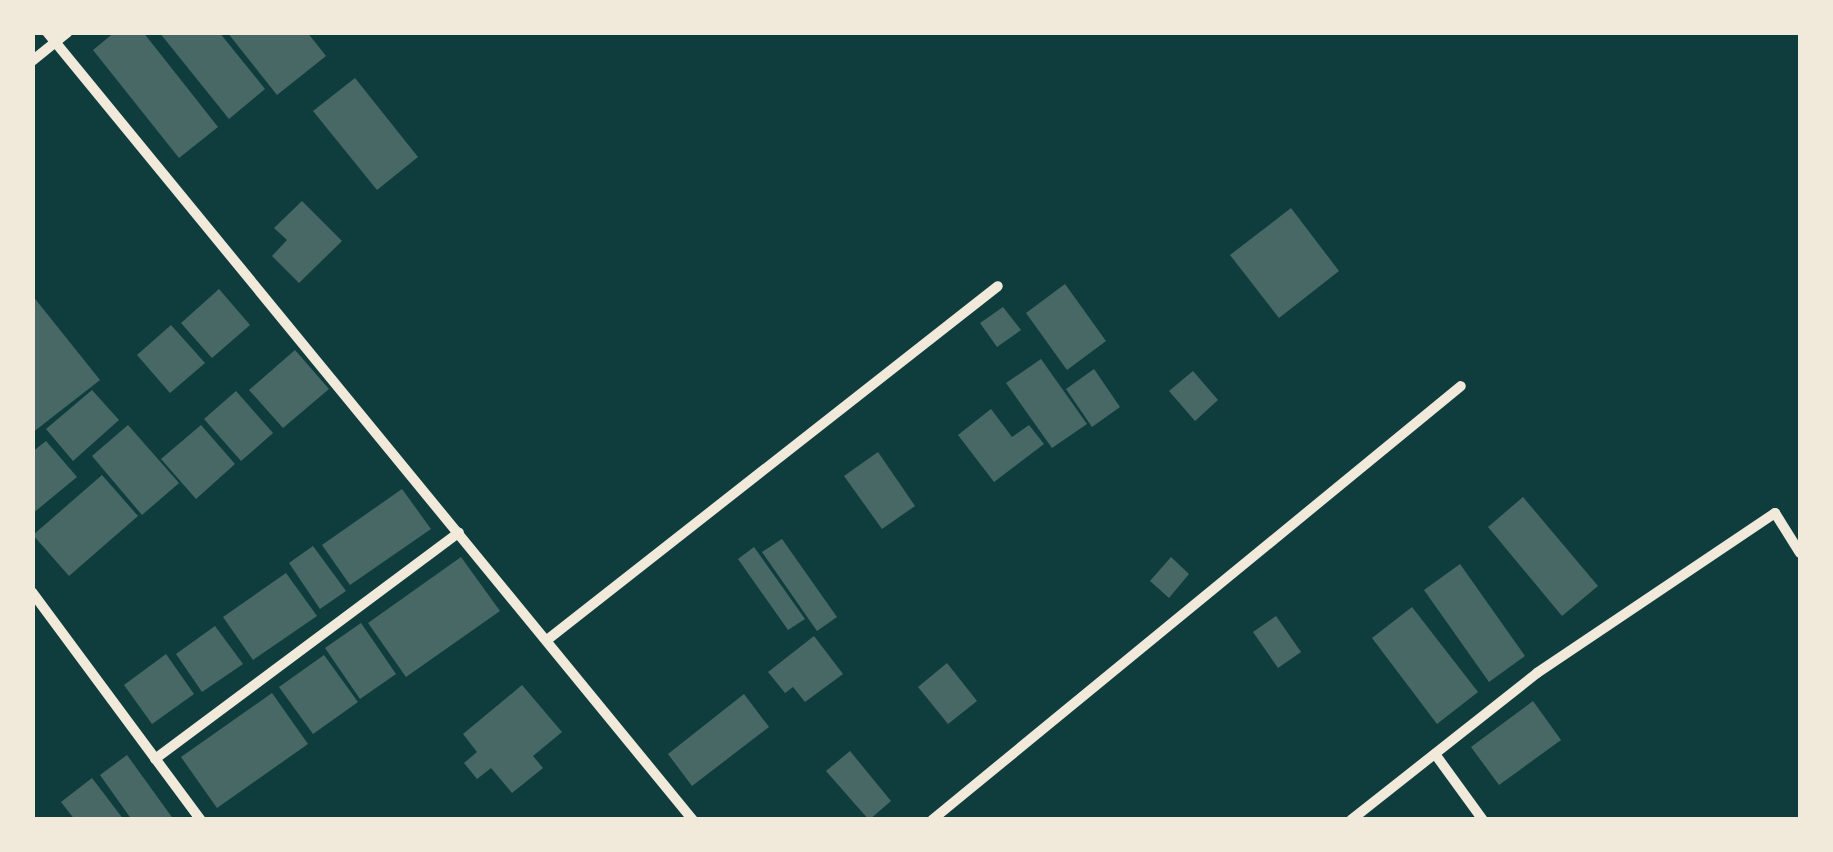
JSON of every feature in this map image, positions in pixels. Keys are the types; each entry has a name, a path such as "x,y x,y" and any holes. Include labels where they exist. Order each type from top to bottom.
{"street":[{"path":"47,32 693,820"},
{"path":"32,61 68,32"},
{"path":"547,640 998,286"},
{"path":"932,820 1461,386"},
{"path":"1350,820 1538,673 1775,513 1800,552"},
{"path":"155,759 458,532"},
{"path":"32,592 201,820"},
{"path":"1435,754 1482,820"}],"building":[{"path":"115,32 143,32 218,127 179,158 93,50"},
{"path":"159,32 219,32 265,89 229,119"},
{"path":"227,32 307,32 326,56 277,95"},
{"path":"355,78 418,157 377,190 313,111"},
{"path":"302,201 342,241 299,283 272,256 287,240 274,228"},
{"path":"1291,208 1339,271 1279,318 1230,255"},
{"path":"1065,284 1106,341 1067,370 1026,313"},
{"path":"219,289 250,325 212,358 181,323"},
{"path":"32,295 100,380 32,433"},
{"path":"1003,307 1021,330 997,347 980,323"},
{"path":"171,325 205,363 170,393 137,355"},
{"path":"295,350 329,389 283,428 249,390"},
{"path":"1041,359 1087,424 1052,448 1006,383"},
{"path":"1094,369 1120,407 1092,427 1066,389"},
{"path":"1193,371 1218,400 1195,421 1169,391"},
{"path":"92,390 119,420 73,461 46,429"},
{"path":"236,391 273,433 241,461 204,419"},
{"path":"991,409 1012,437 1029,425 1044,444 994,482 958,435"},
{"path":"128,425 179,483 142,515 92,456"},
{"path":"201,425 235,464 196,499 161,459"},
{"path":"46,441 77,477 32,514 32,452"},
{"path":"878,452 915,506 882,529 844,476"},
{"path":"102,475 138,516 69,576 33,535"},
{"path":"402,489 431,529 350,585 322,545"},
{"path":"1523,497 1598,586 1562,616 1488,527"},
{"path":"782,539 837,617 817,631 762,552"},
{"path":"313,546 346,591 320,609 289,563"},
{"path":"754,547 805,619 788,630 738,559"},
{"path":"461,557 500,611 406,677 368,623"},
{"path":"1171,557 1189,574 1169,598 1150,581"},
{"path":"1460,564 1525,656 1489,682 1424,590"},
{"path":"286,573 317,616 253,660 223,617"},
{"path":"1412,607 1478,692 1437,724 1372,638"},
{"path":"1276,616 1301,652 1278,668 1253,632"},
{"path":"361,623 396,674 360,699 325,648"},
{"path":"215,626 243,664 202,692 176,654"},
{"path":"814,636 843,674 805,702 793,687 785,693 768,672"},
{"path":"166,654 194,694 152,724 124,685"},
{"path":"324,655 358,702 313,734 279,687"},
{"path":"947,663 977,701 948,724 918,687"},
{"path":"522,685 562,732 533,756 543,768 512,793 491,768 477,779 464,763 477,752 463,734"},
{"path":"272,693 308,744 217,808 181,757"},
{"path":"744,694 769,727 692,786 668,754"},
{"path":"1533,701 1561,740 1499,785 1471,747"},
{"path":"850,751 891,801 869,820 826,771"},
{"path":"127,755 174,820 132,820 100,775"},
{"path":"92,778 124,820 75,820 61,802"}]}
